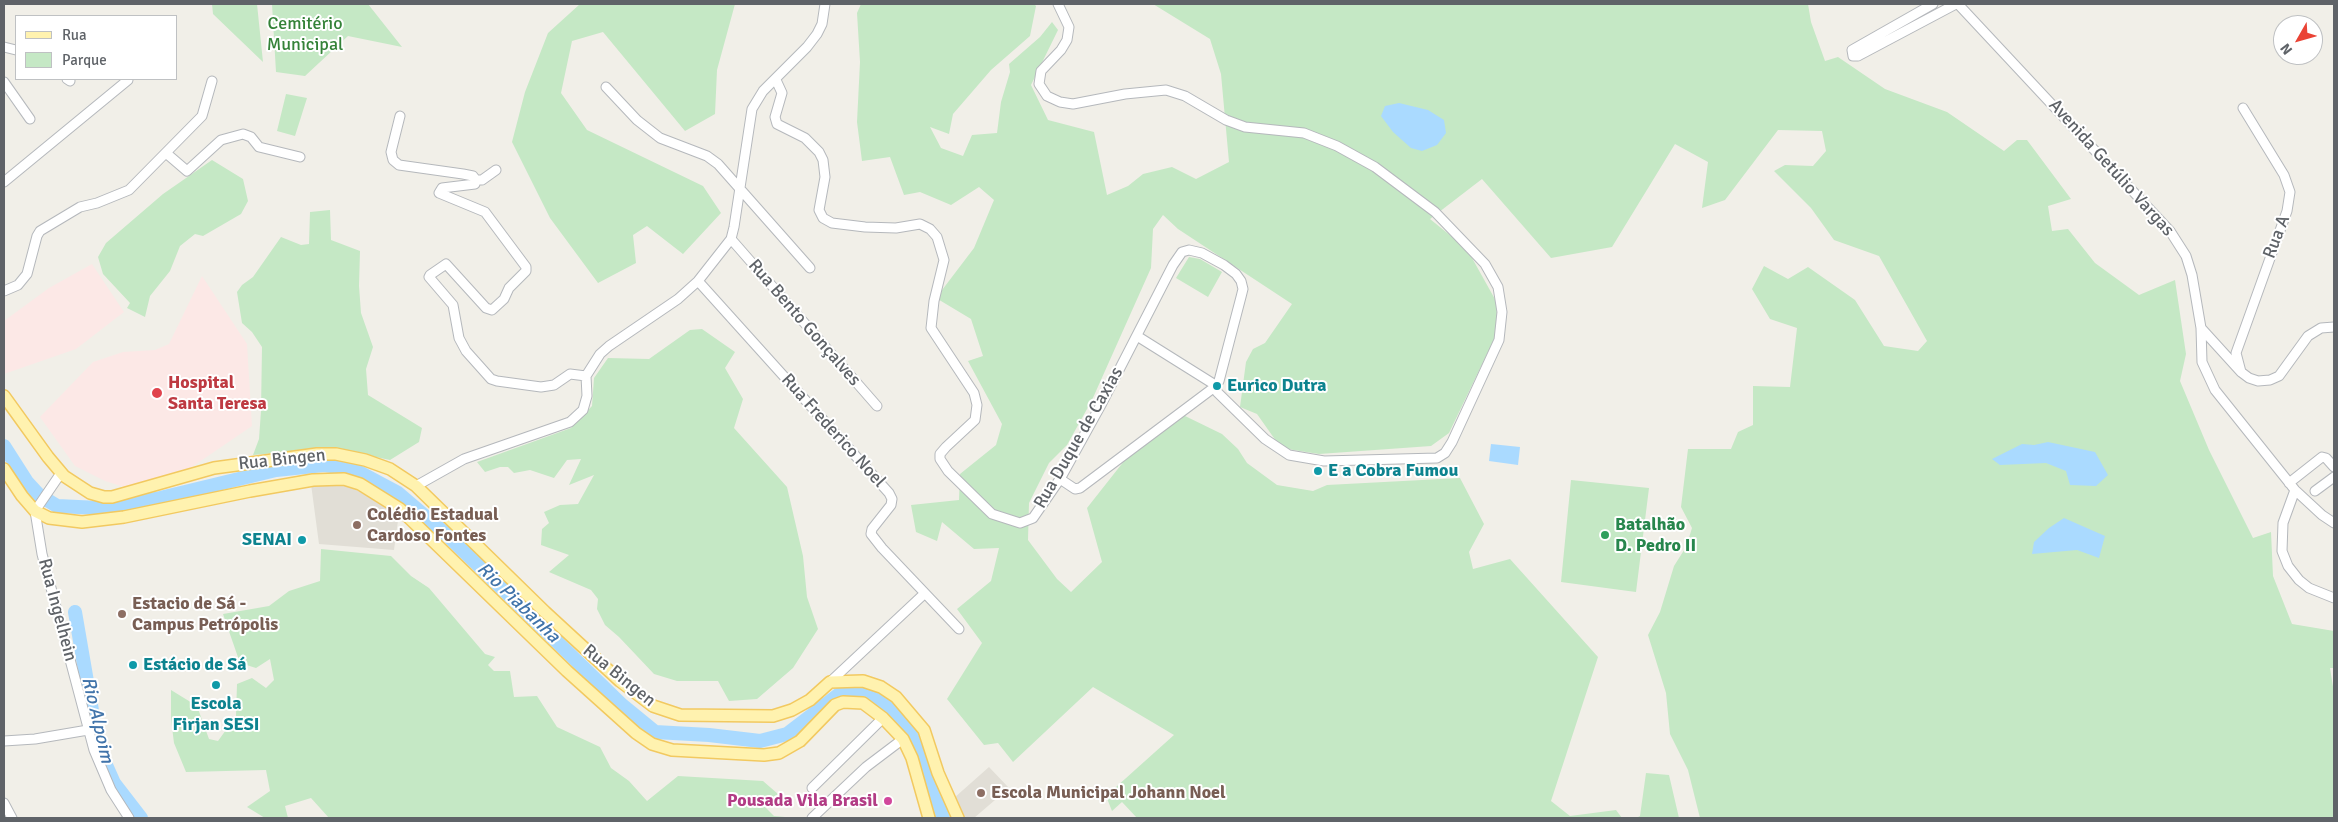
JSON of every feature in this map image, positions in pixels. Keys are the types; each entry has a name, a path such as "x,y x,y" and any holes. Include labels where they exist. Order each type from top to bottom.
{"main road":[{"name":"Rua Bingen","path":"4,396 48,458 61,472 90,492 112,497 214,468 239,463 317,454 336,454 365,460 390,469 416,486 545,612 620,681 653,706 680,715 773,716 792,710 810,700 830,682"},
{"path":"4,469 22,496 35,511"},
{"name":"Rua Bingen","path":"35,511 49,518 82,522 124,517 306,481 344,479 366,487 400,509 567,672 636,733 652,744 672,750 764,755 779,753 800,741 835,705 855,701 870,707 903,740 912,758 929,818"},
{"path":"830,682 848,680 870,683 896,697 907,708 919,722 929,739 938,773 958,818"},
{"path":"810,700 827,714"}],"street":[{"path":"416,486 464,459 570,422 578,416 585,404 586,376 600,354 678,299 698,281 731,239 752,109 763,91 776,80 817,34 824,19 825,4"},
{"path":"1058,4 1069,26 1067,40 1061,50 1041,72 1039,84 1047,96 1060,102 1073,104 1125,94 1166,90 1184,96 1226,120 1245,127 1304,133 1355,156 1396,182 1436,212 1480,258 1498,286 1502,312 1499,340 1445,453 1436,458 1426,459 1324,461 1303,458 1278,449 1237,410 1217,387 1137,336"},
{"path":"1933,4 1852,50 1855,58 1957,4"},
{"name":"Avenida Getúlio Vargas","path":"1957,4 2170,231 2188,263 2201,328 2202,362 2215,390 2292,486 2322,515 2334,523"},
{"path":"4,182 128,80"},
{"name":"Rua Duque de Caxias","path":"776,80 782,93 775,117 777,124 805,138 814,146 823,160 825,177 818,210 823,218 832,223 865,227 896,228 920,224 930,229 938,237 944,260 934,301 931,328 974,393 977,405 975,420 940,454 942,463 992,514 1020,523 1034,518 1060,479 1177,257 1189,250 1196,250 1210,257 1236,274 1243,289 1217,387"},
{"path":"4,291 18,285 27,274 40,231 80,207 97,203 129,190 166,153 205,113 212,81"},
{"path":"4,82 7,95 30,118"},
{"path":"606,87 637,120 660,138 707,156 718,164 810,268"},
{"name":"Rua A","path":"2240,372 2236,353 2287,211 2290,192 2284,175 2242,108"},
{"path":"400,116 391,152 393,160 399,165 463,174 472,176 476,180 482,180 496,170"},
{"path":"166,153 187,171 221,140 243,134 251,137 259,147 300,157"},
{"path":"476,180 474,184 442,188 439,193 484,212 526,267 526,271 509,288 507,295 492,310 489,310 450,266 443,265 430,275 432,281 453,305 456,312 459,338 466,350 491,378 497,381 540,387 554,385 570,374 586,376"},
{"name":"Rua Bento Gonçalves","path":"731,239 877,406"},
{"name":"Rua Frederico Noel","path":"698,281 889,493 892,500 891,505 872,529 871,534 924,594 959,629"},
{"path":"2201,328 2240,372 2258,381 2270,380 2279,376 2308,336 2321,328 2334,327"},
{"path":"1060,479 1075,489 1080,488 1217,387"},
{"path":"2334,467 2326,458 2322,457 2292,486 2283,523 2282,551 2288,566 2299,580 2309,588 2334,598"},
{"path":"35,511 61,472"},
{"path":"2315,491 2334,477"},
{"name":"Rua Ingelhein","path":"35,511 42,554 88,730 103,774 129,818"},
{"path":"830,682 924,594"},
{"path":"812,788 883,718"},
{"path":"4,741 35,739 88,730"},
{"path":"812,818 866,767 903,740"},
{"path":"4,803 12,818"}],"shaded area":[{"path":"92,264 124,312 76,349 4,374 4,321 49,288"},
{"name":"Hospital Santa Teresa","path":"202,276 247,344 252,426 186,471 131,489 105,481 75,466 40,417 93,362 123,352 155,350 169,344"},
{"name":"Colédio Estadual Cardoso Fontes","path":"343,483 399,513 394,550 319,544 311,484"},
{"name":"Escola Municipal Johann Noel","path":"989,767 1009,788 974,818 964,818 954,798"}],"green space":[{"path":"212,4 257,4 263,62 213,14"},
{"name":"Cemitério Municipal","path":"272,4 368,4 402,47 348,36 305,76 276,72"},
{"path":"580,4 735,4 717,70 715,114 685,131 603,32 572,41 561,93 587,130 703,186 721,213 683,254 647,226 633,235 636,263 598,283 550,218 512,142 525,92 548,33"},
{"path":"861,4 1034,4 1036,6 1030,36 991,70 953,114 949,134 930,127 941,148 963,156 972,135 997,133 1001,102 1010,72 1009,64 1040,37 1052,22 1058,30 1031,85 1048,120 1094,132 1107,195 1128,186 1143,174 1172,167 1196,179 1229,162 1221,74 1210,39 1153,4 1808,4 1811,22 1825,61 1838,57 1885,89 1947,112 2004,151 2017,140 2027,140 2071,199 2048,206 2052,231 2068,229 2095,263 2139,295 2175,280 2186,354 2180,381 2209,450 2253,538 2271,532 2273,576 2292,624 2334,631 2334,668 2330,668 2334,693 2334,818 1700,818 1688,770 1670,734 1666,693 1648,635 1660,612 1674,566 1686,547 1692,528 1681,507 1688,449 1731,449 1738,432 1753,425 1753,386 1790,387 1797,328 1770,319 1752,289 1764,266 1788,279 1808,267 1855,300 1884,346 1918,351 1927,341 1879,256 1834,240 1811,208 1774,171 1785,165 1813,166 1826,151 1822,131 1778,130 1725,200 1702,208 1708,162 1675,144 1612,247 1551,258 1482,179 1430,219 1467,249 1496,301 1498,331 1449,433 1431,446 1319,454 1281,448 1257,414 1240,407 1246,362 1253,349 1265,343 1292,304 1178,229 1163,215 1153,229 1151,268 1092,400 1067,445 1049,463 1029,503 1028,540 1057,579 1071,592 1102,562 1087,508 1128,456 1183,415 1222,434 1238,449 1247,463 1277,485 1313,491 1327,485 1460,478 1484,524 1469,552 1473,569 1510,559 1598,657 1551,801 1570,816 1616,810 1622,818 1137,818 1122,802 1112,811 1106,796 1174,735 1093,687 1013,762 998,743 984,745 947,699 982,643 957,609 991,581 999,548 974,549 942,522 937,541 916,532 911,505 959,500 960,474 996,445 1002,424 968,361 983,356 971,319 936,298 974,248 994,200 979,187 951,205 920,192 904,195 890,157 862,161 857,122 860,62 857,13"},
{"path":"286,94 307,98 295,136 277,131"},
{"path":"212,160 243,179 248,201 241,214 203,236 195,234 180,246 170,271 150,296 145,317 127,308 130,303 103,274 98,257 106,243 163,194"},
{"path":"330,210 331,240 360,251 359,286 361,313 373,347 366,369 368,395 422,428 419,442 390,460 333,448 253,455 259,439 262,347 252,332 242,323 237,292 242,285 253,277 281,237 301,245 309,244 310,212"},
{"path":"1189,257 1200,259 1222,272 1208,297 1176,278"},
{"path":"702,329 735,352 725,368 743,399 734,428 787,487 803,556 807,597 818,629 793,668 757,699 729,701 718,681 677,681 654,674 605,625 597,609 598,599 591,590 549,572 569,555 541,545 542,529 549,523 544,512 560,505 578,504 594,475 569,485 581,459 567,460 554,478 530,470 514,473 508,467 500,467 485,472 477,462 571,428 592,406 594,378 608,358 649,359 690,330"},
{"name":"Batalhão D. Pedro II","path":"1571,480 1649,488 1636,592 1561,582"},
{"path":"321,549 391,556 411,576 429,588 485,654 495,657 488,665 494,671 510,671 514,697 537,696 557,727 600,747 611,768 629,781 647,801 678,776 763,781 778,794 766,808 774,816 796,818 329,818 311,798 285,806 288,818 265,818 247,807 270,791 266,770 186,772 174,743 171,719 171,690 197,706 209,739 218,741 236,716 237,684 252,678 266,688 274,680 270,659 256,668 240,663 223,614 269,606 289,591 320,581"},
{"path":"1646,773 1669,775 1679,818 1636,818 1640,816"}],"water":[{"path":"1399,103 1428,110 1444,120 1446,133 1437,145 1422,151 1411,148 1393,132 1381,116 1385,106"},
{"path":"2048,442 2095,452 2108,475 2096,486 2070,485 2066,471 2046,463 2000,465 1992,459 2022,444 2034,445"},
{"path":"1491,444 1520,447 1518,465 1489,461"},
{"path":"2064,518 2105,536 2099,558 2077,550 2032,554 2034,542 2049,528"}],"waterway":[{"name":"Rio Piabanha","path":"4,446 27,482 39,495 57,506 99,508 156,499 276,470 324,465 353,469 398,493 446,534 622,705 655,732 709,735 760,741 787,734 838,695 861,692 888,706 908,727 943,818"},
{"name":"Rio Alpoim","path":"75,612 95,728 106,765 114,783 141,818"}],"place":[{"name":"Eurico Dutra","path":"1217,386"},
{"name":"Hospital Santa Teresa","path":"157,393"},
{"name":"E a Cobra Fumou","path":"1318,471"},
{"name":"Colédio Estadual Cardoso Fontes","path":"357,525"},
{"name":"Batalhão D. Pedro II","path":"1605,535"},
{"name":"SENAI","path":"302,540"},
{"name":"Estacio de Sá - Campus Petrópolis","path":"122,614"},
{"name":"Estácio de Sá","path":"133,665"},
{"name":"Escola Firjan SESI","path":"216,685"},
{"name":"Escola Municipal Johann Noel","path":"981,793"},
{"name":"Pousada Vila Brasil","path":"888,801"}]}
